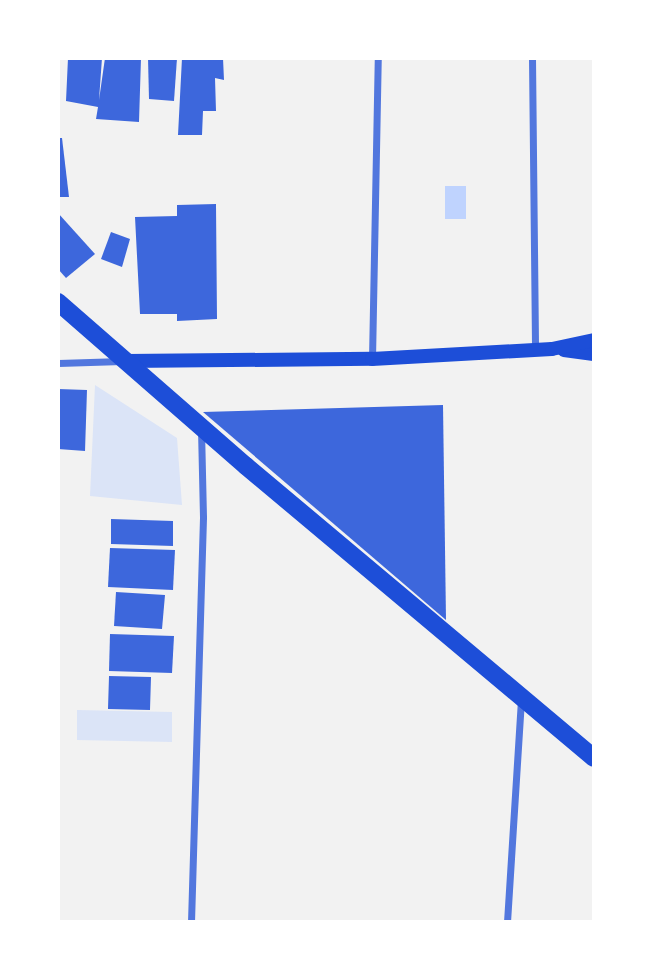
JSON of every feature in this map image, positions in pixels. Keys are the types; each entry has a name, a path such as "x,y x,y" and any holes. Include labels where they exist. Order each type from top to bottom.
{"main road":[{"path":"58,302 201,427 594,758"},
{"path":"126,361 372,359 552,349 594,340"},
{"path":"552,349 594,354"}],"street":[{"path":"372,359 378,58"},
{"path":"533,58 535,350"},
{"path":"58,363 126,361"},
{"path":"191,922 204,517 201,427"},
{"path":"507,922 521,696"}],"shaded area":[{"path":"95,385 177,438 182,505 90,496"},
{"path":"77,710 172,712 172,742 77,740"}],"water":[{"path":"445,186 466,186 466,219 445,219"}],"building":[{"path":"68,58 102,58 99,100 105,58 141,58 139,122 96,119 98,107 66,101"},
{"path":"148,58 177,58 174,101 149,99"},
{"path":"182,58 223,58 224,80 215,78 216,111 203,111 202,135 178,135"},
{"path":"58,138 62,138 69,197 58,197"},
{"path":"216,204 217,319 177,321 177,314 140,314 135,217 177,216 177,205"},
{"path":"58,213 95,254 66,278 58,269"},
{"path":"111,232 130,239 122,267 101,259"},
{"path":"58,389 87,390 85,451 58,449"},
{"path":"443,405 446,620 203,412"},
{"path":"111,519 173,521 173,546 111,544"},
{"path":"110,548 175,550 173,590 108,587"},
{"path":"116,592 165,595 162,629 114,626"},
{"path":"110,634 174,636 172,673 109,671"},
{"path":"109,676 151,677 150,710 108,709"}]}
